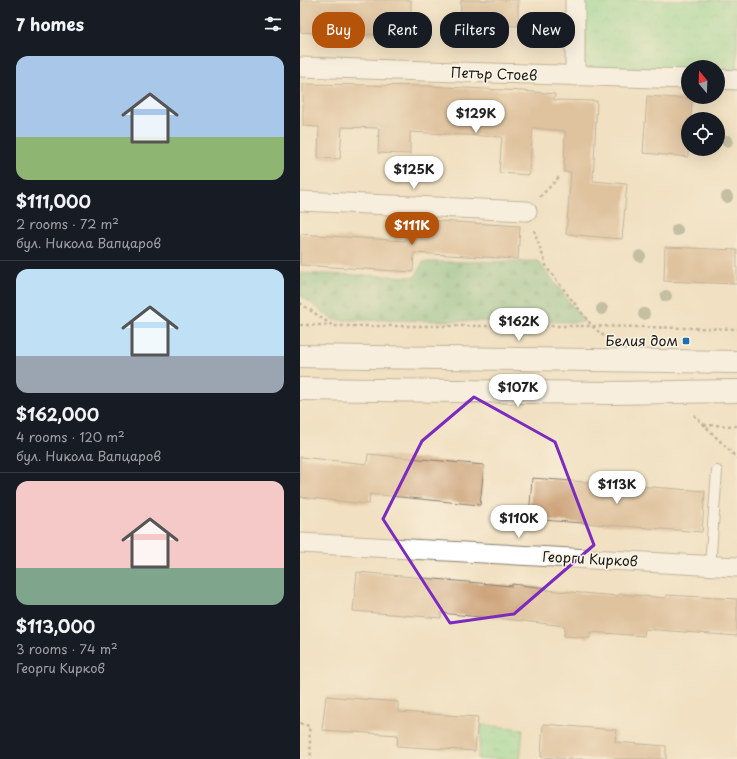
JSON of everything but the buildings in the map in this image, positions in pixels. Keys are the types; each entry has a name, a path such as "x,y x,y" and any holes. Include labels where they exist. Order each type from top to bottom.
{"street":[{"path":"575,0 576,76"},
{"name":"Петър Стоев","path":"300,67 681,79"},
{"path":"725,80 737,80"},
{"path":"300,201 527,211"},
{"path":"300,356 737,362"},
{"path":"300,388 609,393 737,391"},
{"name":"Георги Кирков","path":"300,543 737,568"}],"lane":[{"path":"710,566 717,471"}],"path":[{"path":"559,177 527,211 547,268 592,326 608,340"},
{"path":"300,303 333,326"},
{"path":"300,325 592,326 737,329"},
{"path":"689,410 737,458"},
{"path":"704,425 737,426"},
{"path":"300,724 309,726 311,759"}],"highlighted area":[{"path":"474,397 555,442 594,545 514,614 450,623 383,519 422,441"}],"green space":[{"path":"575,0 737,0 737,80 725,79 725,60 681,60 681,79 575,76"},
{"path":"538,261 585,322 333,320 300,295 300,273 415,277 423,262"},
{"path":"482,725 523,729 520,759 478,759"}],"place":[{"name":"Белия дом","path":"686,341"}]}
